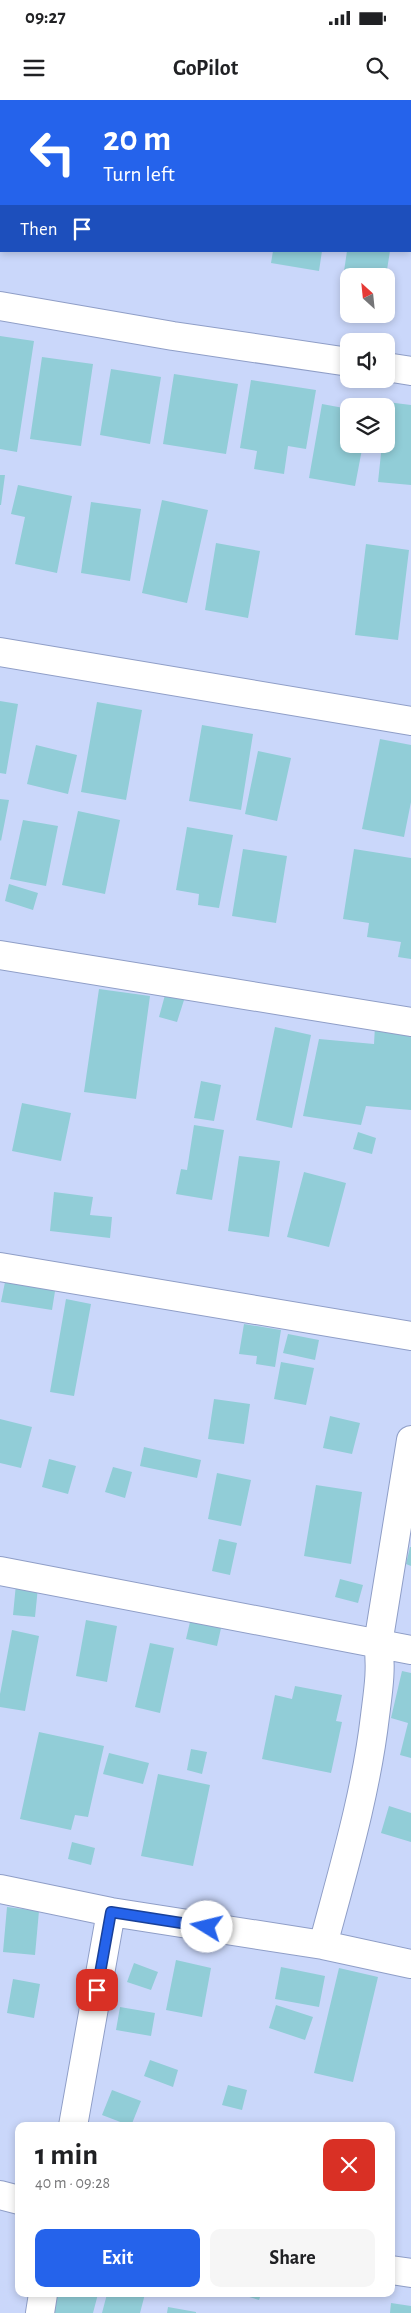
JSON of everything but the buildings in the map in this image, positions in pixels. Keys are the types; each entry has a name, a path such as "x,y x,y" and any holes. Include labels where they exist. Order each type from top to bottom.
{"street":[{"path":"0,306 173,336 340,361"},
{"path":"395,368 411,371"},
{"path":"0,652 411,721"},
{"path":"0,955 411,1022"},
{"path":"0,1267 411,1336"},
{"path":"323,1946 358,1818 367,1772 378,1691 380,1661 378,1644 411,1440"},
{"path":"0,1571 411,1650"},
{"path":"0,1890 111,1912 323,1946 411,1964"},
{"path":"74,2122 111,1912"},
{"path":"0,2195 15,2199"},
{"path":"395,2271 411,2274"},
{"path":"40,2313 43,2297"}],"route":[{"path":"97,1990 111,1912 207,1927"}]}
